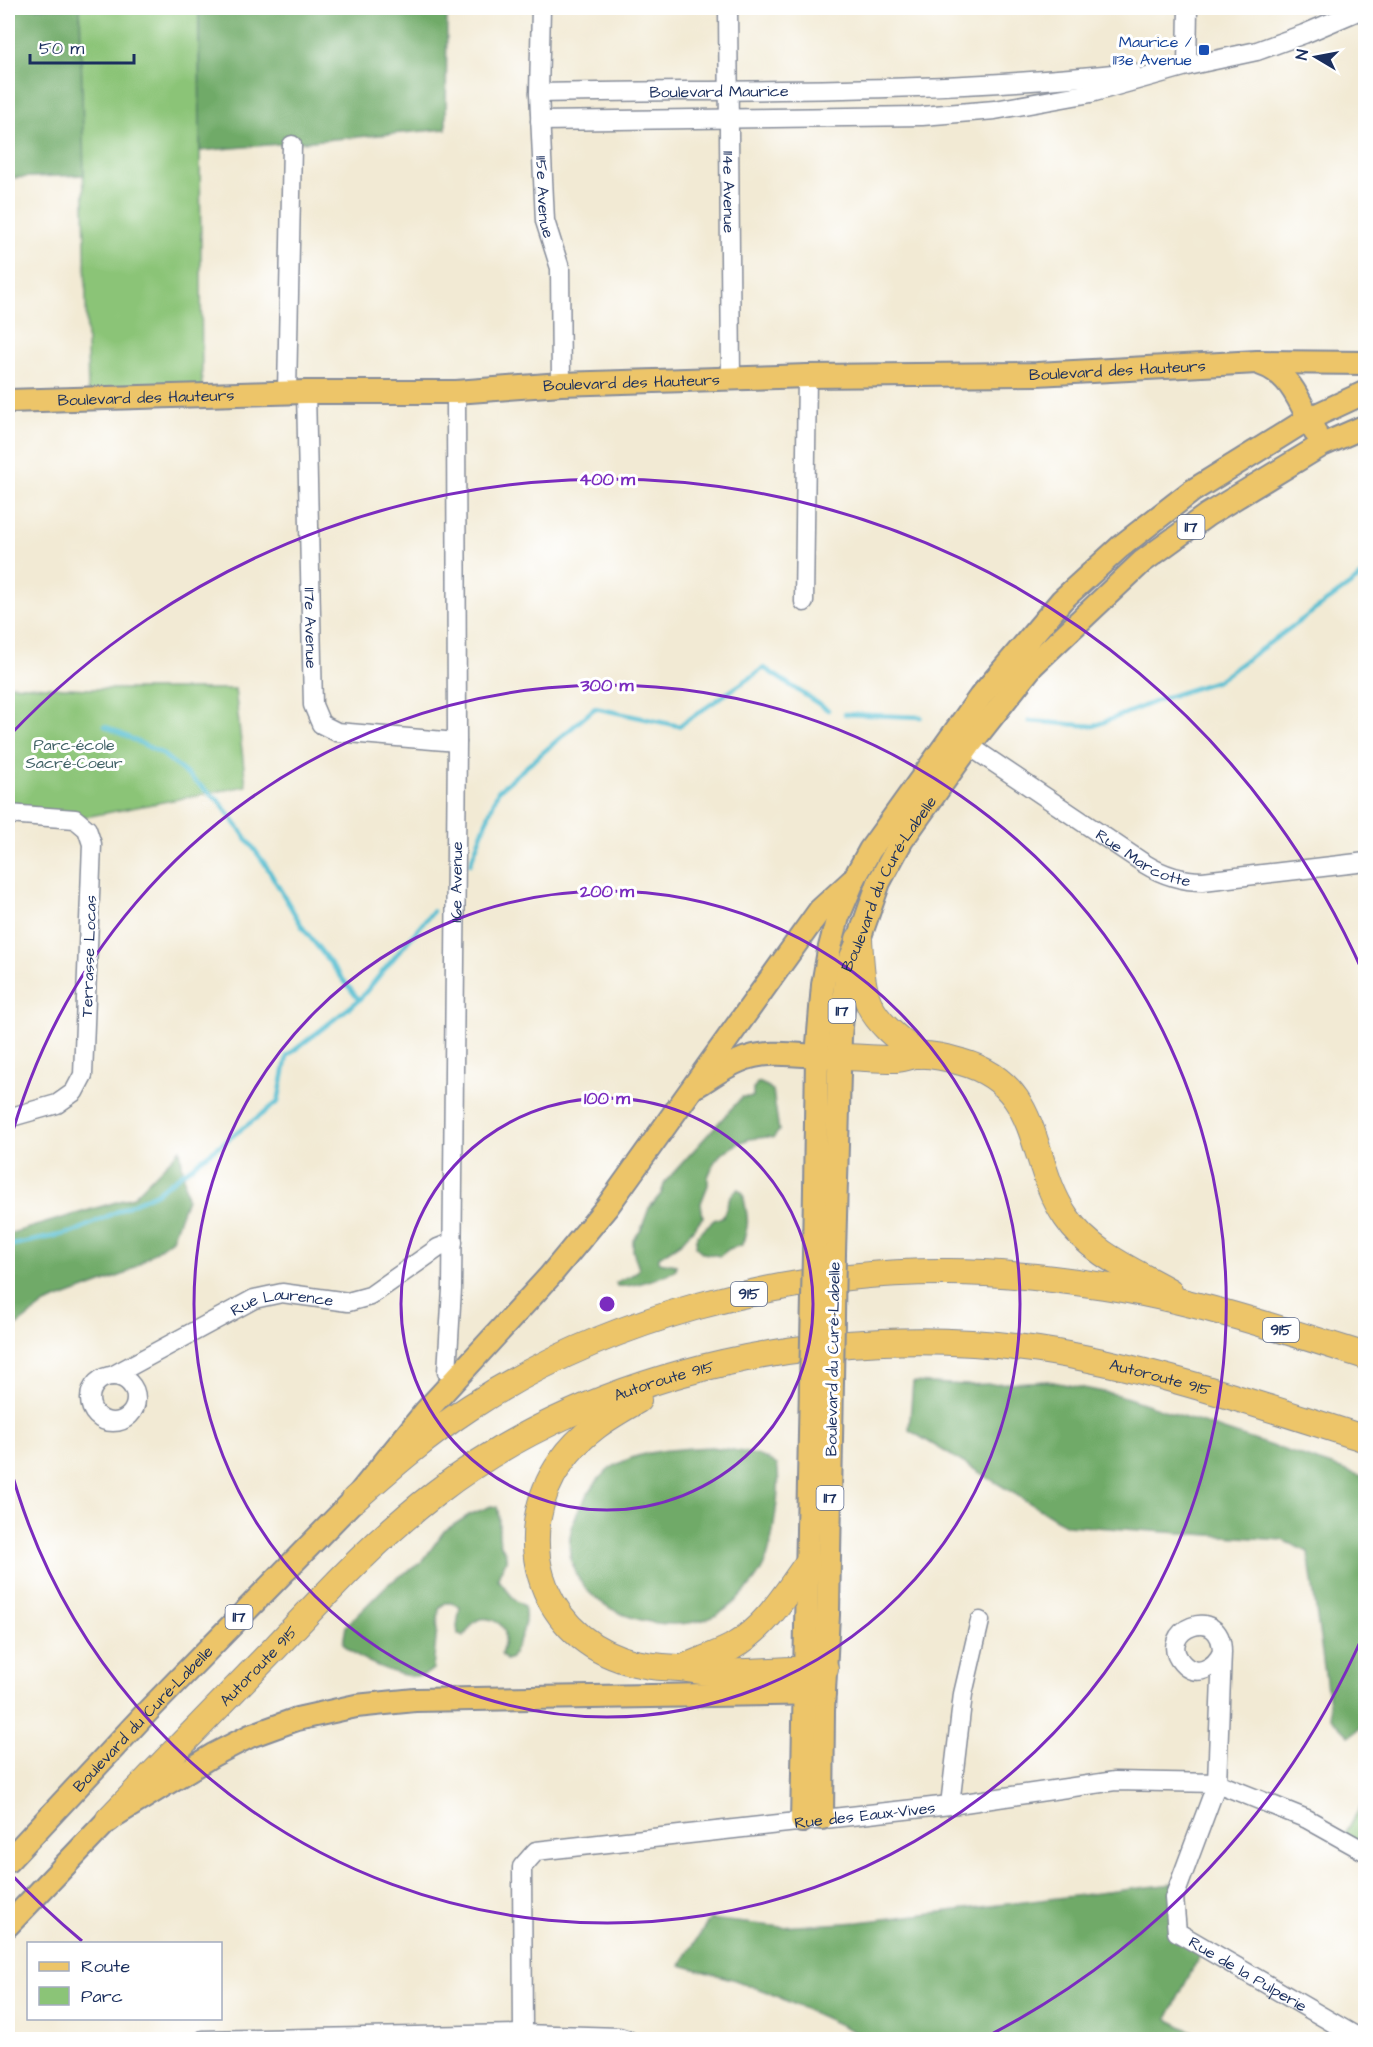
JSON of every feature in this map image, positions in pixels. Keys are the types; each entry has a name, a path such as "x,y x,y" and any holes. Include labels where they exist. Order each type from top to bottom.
{"highway":[{"path":"859,939 863,987 871,1008 889,1032 919,1055"},
{"path":"828,1057 896,1059 919,1055 969,1065 985,1072 1017,1099 1028,1118 1052,1190 1074,1227 1110,1258 1195,1305"},
{"name":"915","path":"355,1499 432,1434 469,1408 507,1385 573,1352 630,1329 734,1297 819,1280 881,1274 948,1272 993,1273 1062,1280 1117,1288 1195,1305 1365,1356"},
{"name":"Autoroute 915","path":"109,1819 349,1571 436,1493 496,1452 546,1424 612,1397 676,1376 765,1355 847,1345 906,1342 1014,1347 1075,1356 1154,1374 1365,1439"},
{"path":"676,1376 597,1424 582,1436 554,1473 537,1520 536,1542 539,1570 547,1595 577,1635 597,1649 623,1660 655,1667 814,1681"},
{"path":"682,1668 730,1648 760,1627 777,1608 807,1564"}],"main road":[{"name":"Boulevard des Hauteurs","path":"8,401 297,392 456,392 561,384 730,378 1037,374 1257,362 1365,363"},
{"path":"1257,362 1269,366 1290,384 1322,445"},
{"name":"Boulevard du Curé-Labelle","path":"828,1057 847,966 873,897 894,855 1000,671 1062,600 1120,547 1192,491 1308,418 1365,392"},
{"name":"Boulevard du Curé-Labelle","path":"814,1681 807,1564 821,1382 828,1057 820,1006 826,962 838,917 854,879 878,838 960,741 1033,665 1142,562 1207,515 1322,445 1365,426"},
{"name":"Boulevard du Curé-Labelle","path":"8,1861 148,1711 355,1499 446,1381 518,1313 582,1238 820,910 854,879"},
{"path":"691,1090 731,1064 749,1057 777,1053 828,1057"},
{"name":"Boulevard du Curé-Labelle","path":"814,1681 828,1604 821,1382"},
{"path":"8,1925 109,1819 187,1769 231,1745 278,1725 335,1709 415,1700 814,1681"},
{"name":"117","path":"812,1819 814,1681"}],"street":[{"name":"115e Avenue","path":"541,8 539,93 545,221 560,268 561,384"},
{"name":"114e Avenue","path":"728,8 730,378"},
{"path":"1187,66 1188,8"},
{"name":"Boulevard Maurice","path":"540,121 896,116 995,110 1091,93 1187,66 1257,51 1365,8"},
{"name":"Boulevard Maurice","path":"539,93 899,87 1062,80 1187,66"},
{"path":"896,116 899,87"},
{"name":"117e Avenue","path":"292,145 297,392 313,705 321,724 337,732 457,742"},
{"path":"804,602 807,376"},
{"name":"116e Avenue","path":"446,1381 452,1312 453,1242 457,742 456,392"},
{"name":"Rue Marcotte","path":"960,741 1160,873 1194,881 1365,862"},
{"name":"Terrasse Locas","path":"8,814 75,819 87,829 92,844 82,1075 74,1092 57,1104 8,1118"},
{"name":"Rue Laurence","path":"112,1376 254,1299 282,1293 348,1302 370,1296 438,1248 453,1242"},
{"path":"950,1805 963,1694 980,1621"},
{"path":"1217,1783 1222,1652"},
{"name":"Rue des Eaux-Vives","path":"524,2034 522,1867 536,1851 950,1805 1115,1781 1217,1783 1307,1819 1365,1852"},
{"name":"Rue de la Pulperie","path":"1217,1783 1174,1898 1177,1932 1354,2035 1365,2037"},
{"path":"203,2040 524,2034 619,2037 628,2040"}],"green space":[{"path":"8,8 80,8 84,175 8,178"},
{"path":"80,8 199,8 202,393 88,396"},
{"path":"199,8 447,8 446,129 200,151"},
{"name":"Parc-école Sacré-Coeur","path":"8,685 89,689 235,689 246,786 75,819 8,814"},
{"path":"758,1082 773,1091 779,1131 773,1138 749,1139 737,1144 722,1153 715,1161 701,1203 703,1217 682,1242 659,1257 659,1262 676,1265 676,1269 648,1281 617,1286 616,1283 639,1269 633,1251 633,1240 641,1230 649,1208 661,1194 665,1182 742,1097 753,1097 753,1089"},
{"path":"180,1149 187,1199 172,1239 125,1274 45,1304 8,1332 8,1234 133,1197"},
{"path":"738,1189 743,1193 747,1219 747,1230 742,1245 729,1249 720,1256 703,1253 696,1247 697,1235 714,1220 722,1217 730,1198"},
{"path":"1048,1381 1119,1395 1365,1477 1365,1725 1349,1736 1331,1718 1308,1552 1282,1540 1066,1525 909,1430 913,1382 967,1385"},
{"path":"711,1447 754,1454 777,1465 776,1514 771,1543 765,1563 754,1581 736,1601 719,1614 707,1619 679,1624 650,1622 623,1614 599,1601 581,1583 571,1560 571,1534 582,1504 594,1485 615,1465 643,1454"},
{"path":"491,1506 497,1507 500,1542 506,1556 498,1579 515,1600 524,1606 525,1613 522,1633 511,1658 506,1660 501,1654 505,1640 504,1630 494,1621 479,1620 463,1637 458,1634 460,1606 452,1603 445,1603 439,1609 433,1669 423,1676 402,1674 379,1667 357,1655 343,1643 346,1626 388,1584 422,1562 444,1531 469,1515"},
{"path":"1365,1799 1365,1852 1342,1839"},
{"path":"1180,1883 1176,1933 1203,1949 1167,2019 1207,2039 871,2039 767,1992 732,1979 680,1965 710,1919 782,1927 859,1922"}],"waterway":[{"path":"1029,721 1094,726 1164,698 1217,681 1366,573"},
{"path":"470,864 498,791 595,708 679,726 764,668 828,710"},
{"path":"845,714 921,717"},
{"path":"105,726 161,753 219,801 265,864 303,928 359,1000"},
{"path":"8,1246 74,1232 156,1193 278,1102 287,1056 359,1000 433,911"}],"place":[{"name":"Maurice / 113e Avenue","path":"1204,50"}]}
